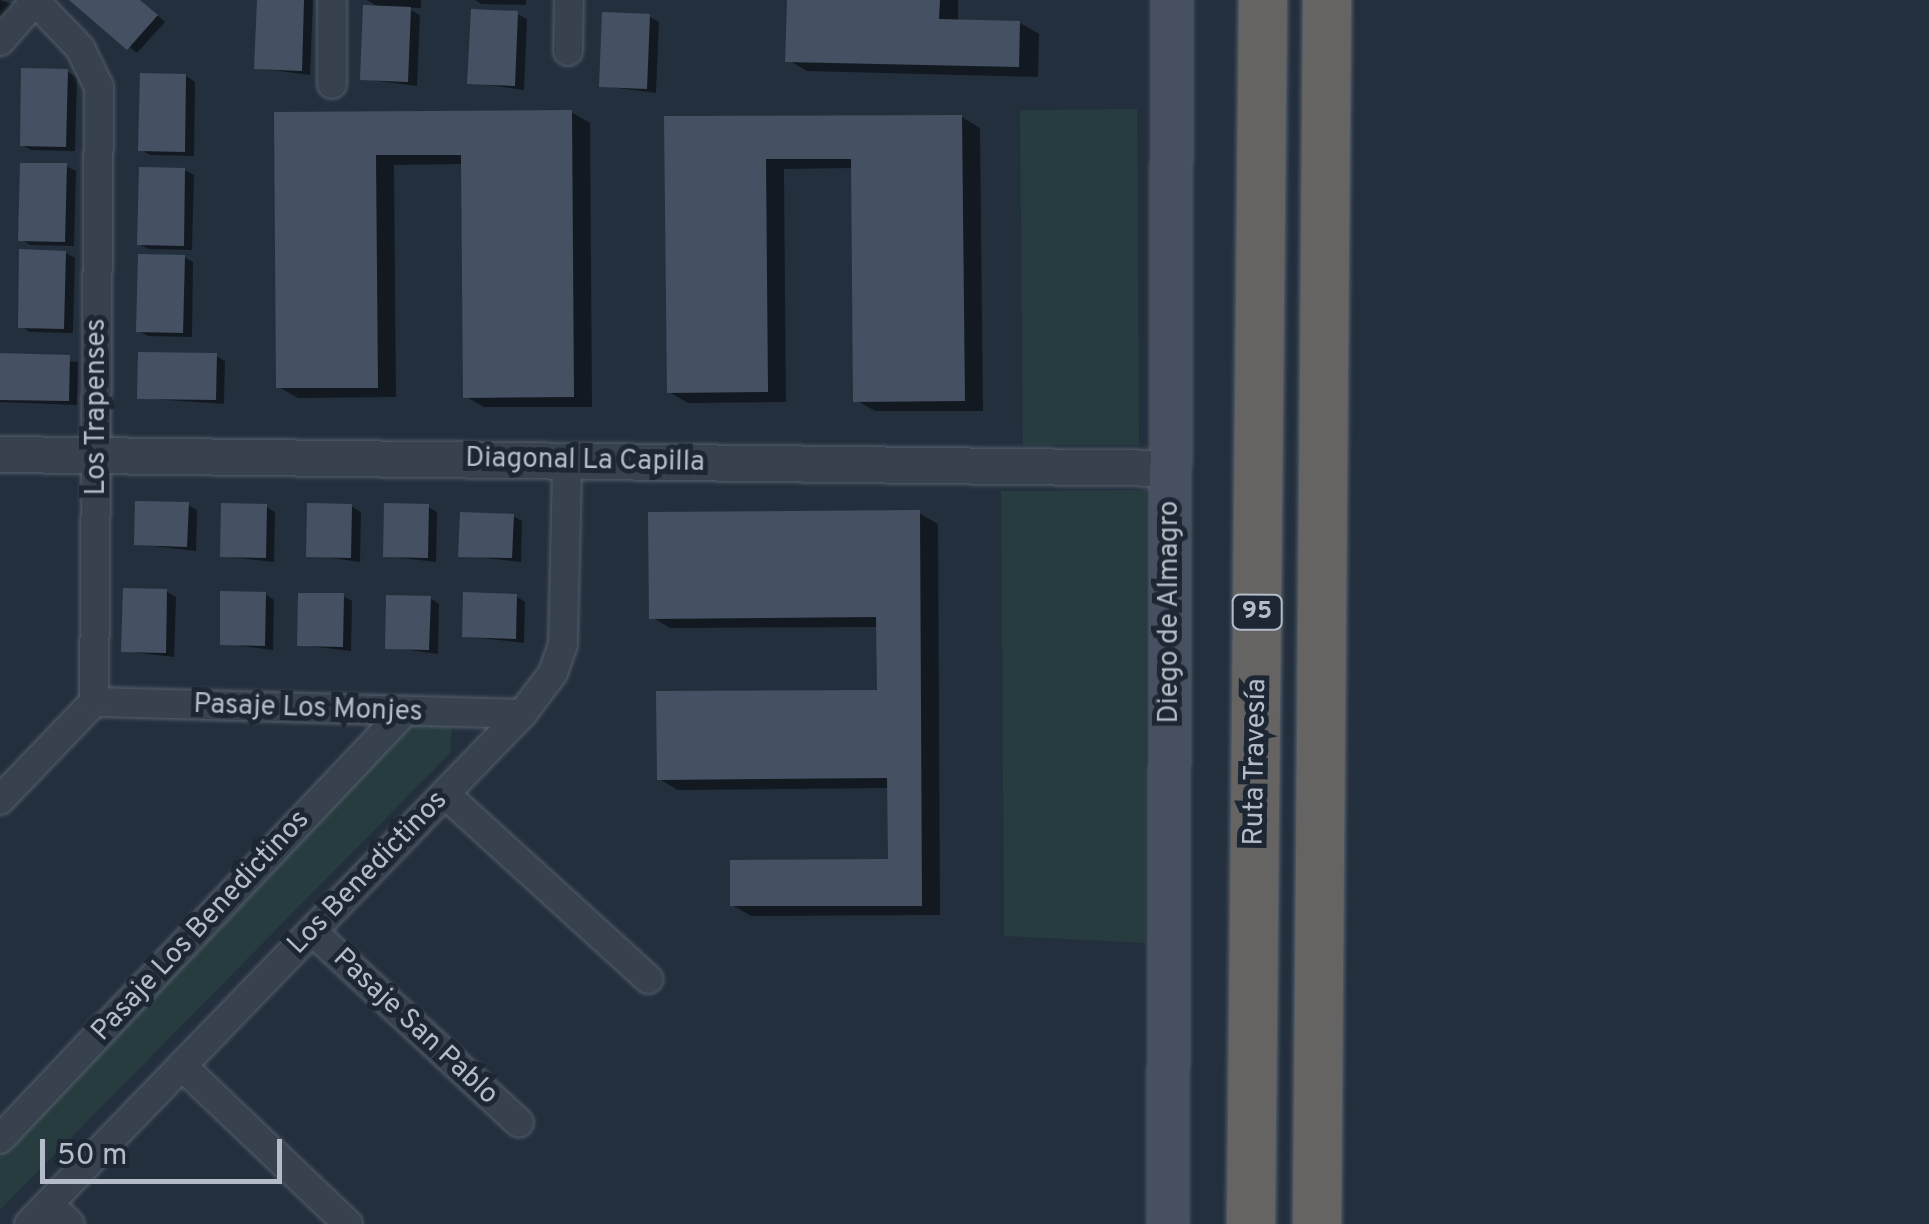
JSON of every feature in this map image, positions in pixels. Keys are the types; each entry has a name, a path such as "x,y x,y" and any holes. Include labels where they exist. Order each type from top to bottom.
{"highway":[{"name":"Ruta Travesía","path":"1252,1224 1263,0"},
{"name":"95","path":"1317,1224 1327,0"}],"main road":[{"name":"Diego de Almagro","path":"1168,1224 1172,0"}],"street":[{"path":"0,41 35,0"},
{"name":"Los Trapenses","path":"35,0 80,48 99,86 94,702"},
{"path":"332,0 332,84"},
{"path":"568,51 569,0"},
{"name":"Diagonal La Capilla","path":"0,454 1171,468"},
{"name":"Los Benedictinos","path":"39,1214 522,714 553,674 563,644 567,460"},
{"path":"0,800 94,702"},
{"name":"Pasaje Los Monjes","path":"94,702 522,714"},
{"name":"Pasaje Los Benedictinos","path":"0,1139 402,713"},
{"path":"444,794 648,979"},
{"name":"Pasaje San Pablo","path":"312,932 519,1123"},
{"path":"182,1066 348,1224"},
{"path":"39,1214 70,1224"}],"green space":[{"path":"1137,109 1139,445 1023,445 1020,110"},
{"path":"1146,490 1145,943 1004,936 1001,491"},
{"path":"411,724 452,725 450,753 0,1210 0,1153"}],"building":[{"path":"69,0 140,0 158,15 127,50"},
{"path":"257,0 304,0 302,71 254,69"},
{"path":"787,0 940,0 939,19 1020,21 1019,67 785,62"},
{"path":"363,5 411,7 408,82 360,80"},
{"path":"471,9 518,11 515,86 467,84"},
{"path":"602,12 650,14 647,89 599,87"},
{"path":"21,68 68,69 66,147 20,146"},
{"path":"140,73 186,74 185,152 138,151"},
{"path":"572,110 574,397 463,398 461,155 376,155 378,388 276,388 274,112"},
{"path":"962,115 965,401 853,402 851,159 766,159 768,392 667,393 664,116"},
{"path":"20,163 67,163 65,242 18,241"},
{"path":"139,167 185,168 184,246 137,245"},
{"path":"19,249 66,251 64,329 18,328"},
{"path":"138,254 185,255 183,333 136,332"},
{"path":"138,352 217,353 216,400 137,399"},
{"path":"0,353 70,355 69,401 0,400"},
{"path":"135,501 189,502 187,547 134,545"},
{"path":"221,503 267,504 266,558 220,557"},
{"path":"307,503 352,504 351,558 306,557"},
{"path":"384,503 429,504 428,558 383,557"},
{"path":"920,510 922,906 730,906 730,860 888,859 887,778 657,780 656,691 877,690 876,617 649,619 648,512"},
{"path":"460,512 514,514 512,558 458,557"},
{"path":"123,588 167,589 166,653 121,652"},
{"path":"220,591 266,592 265,646 220,645"},
{"path":"463,592 517,594 516,639 462,637"},
{"path":"298,593 344,593 343,647 297,646"},
{"path":"386,595 431,596 429,650 385,649"}]}
